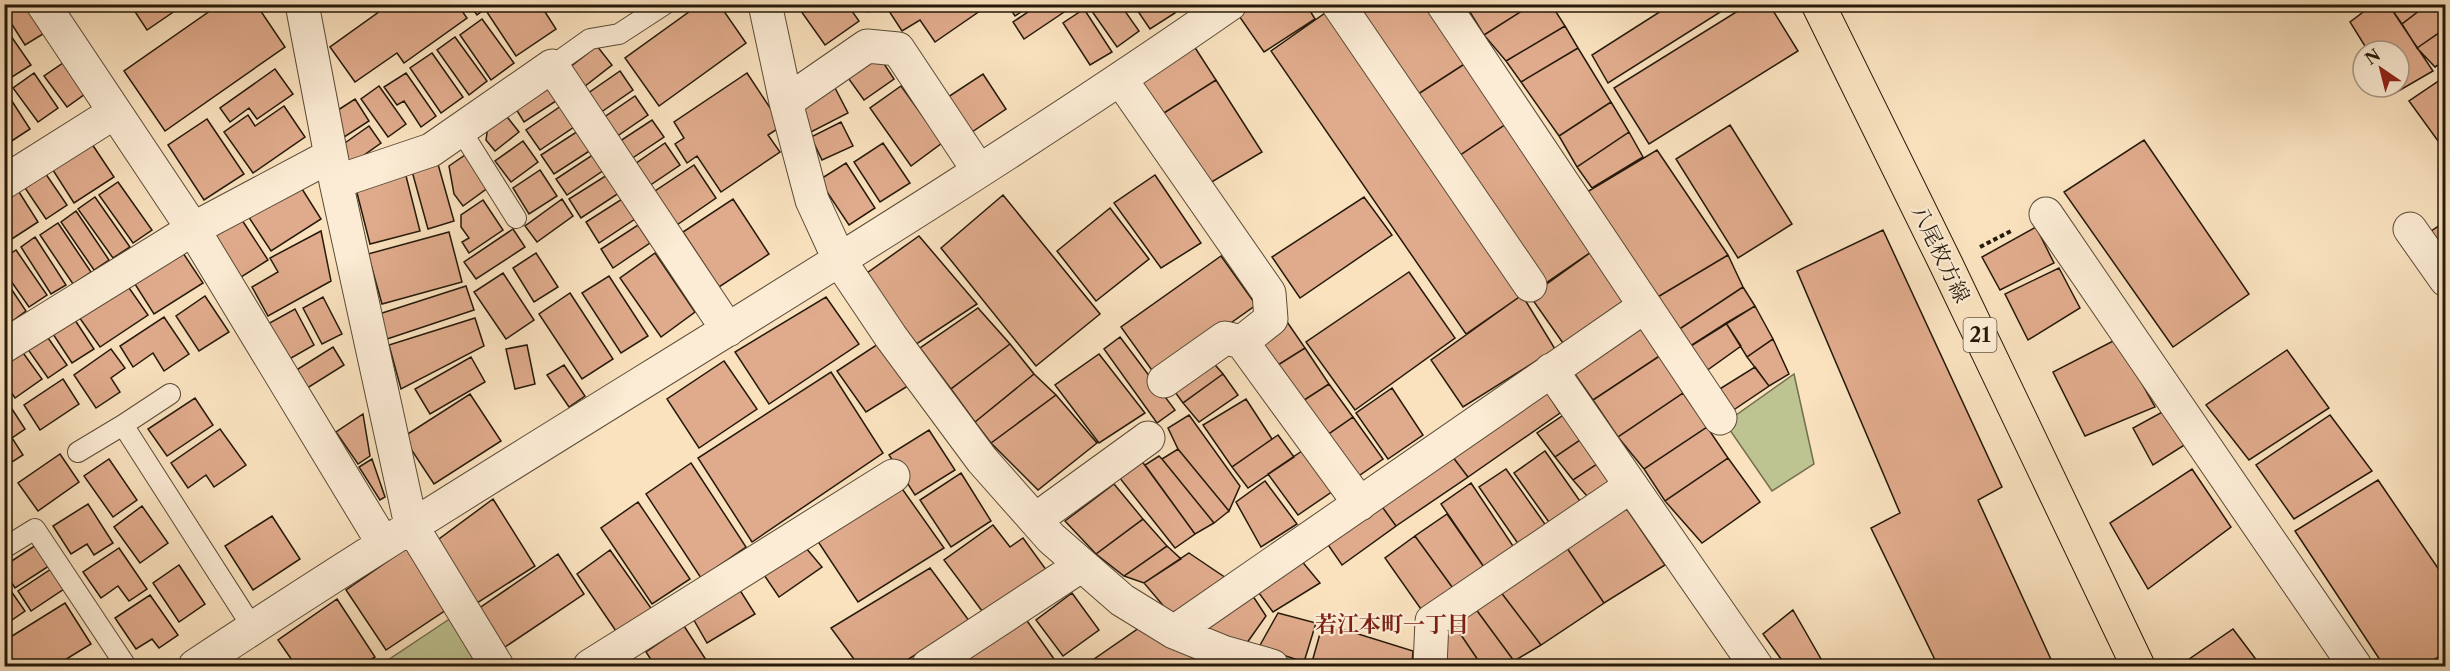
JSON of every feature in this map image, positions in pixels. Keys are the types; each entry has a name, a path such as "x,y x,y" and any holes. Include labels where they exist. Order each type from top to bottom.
{"main road":[{"name":"八尾枚方線","path":"1818,4 1946,264 2138,666"}],"street":[{"path":"43,4 193,230 383,543"},
{"path":"302,4 333,169 411,525 497,666"},
{"path":"765,4 786,102 812,200 840,261 891,337 982,460 1051,538 1122,600 1213,659 1272,666"},
{"path":"195,666 411,525 840,261 1121,80 1230,4"},
{"path":"1338,4 1530,285"},
{"path":"1443,4 1720,418"},
{"path":"786,102 867,46 898,49 979,171"},
{"path":"4,346 193,230 333,169 431,150 552,66 728,330"},
{"path":"1121,80 1269,292 1272,319 1242,342"},
{"path":"4,182 115,112"},
{"path":"2046,214 2355,666"},
{"path":"2410,229 2445,280"},
{"path":"1174,632 1645,306"},
{"path":"1164,381 1226,338 1242,342 1360,504"},
{"path":"1551,370 1756,666"},
{"path":"1035,520 1148,438"},
{"path":"590,666 893,476"},
{"path":"1430,666 1432,621 1631,486"},
{"path":"928,666 1082,565"}],"lane":[{"path":"552,66 590,39 619,34 664,4"},
{"path":"460,129 516,218"},
{"path":"78,452 170,394"},
{"path":"123,425 253,628"},
{"path":"4,548 35,529 126,666"}],"path":[{"path":"1946,264 2046,214"}],"green space":[{"path":"1794,374 1814,464 1772,491 1725,423"},
{"path":"454,616 482,666 379,666"}],"building":[{"path":"4,4 24,4 43,34 25,45 4,12"},
{"path":"130,4 185,4 147,30"},
{"path":"220,4 256,4 285,47 165,131 124,71"},
{"path":"390,4 457,4 467,18 404,63 397,53 355,82 330,47"},
{"path":"469,4 540,4 556,29 516,56 485,9 477,15"},
{"path":"700,4 719,4 746,43 659,106 625,58"},
{"path":"796,4 847,4 859,21 825,45"},
{"path":"862,4 880,4 868,12"},
{"path":"892,4 990,4 935,42 920,20 902,31 887,8"},
{"path":"1007,4 1032,4 1015,16"},
{"path":"1040,4 1076,4 1024,39 1013,22"},
{"path":"1092,4 1120,4 1139,31 1117,47 1089,7"},
{"path":"1133,4 1170,4 1175,13 1150,29"},
{"path":"1250,4 1306,4 1315,19 1264,52 1237,13"},
{"path":"1365,4 1427,4 1466,63 1412,98 1355,12"},
{"path":"1465,4 1533,4 1484,35"},
{"path":"1533,4 1551,4 1565,26 1506,61 1484,35"},
{"path":"1672,4 1733,4 1608,83 1592,55"},
{"path":"1749,4 1769,4 1798,51 1649,144 1614,88"},
{"path":"2374,4 2388,4 2433,71 2411,84 2411,39 2361,39 2350,22"},
{"path":"2388,4 2428,4 2402,24"},
{"path":"2428,4 2446,4 2446,28 2417,48 2402,24"},
{"path":"1084,9 1112,52 1090,65 1063,23"},
{"path":"1328,11 1522,295 1466,334 1271,51"},
{"path":"482,19 514,63 491,80 460,35"},
{"path":"4,26 31,65 4,82"},
{"path":"1565,26 1578,48 1521,82 1506,61"},
{"path":"2446,28 2446,60 2435,67 2417,48"},
{"path":"455,37 487,81 469,95 437,50"},
{"path":"1192,43 1216,80 1156,118 1132,83"},
{"path":"597,46 612,65 580,90 565,71"},
{"path":"1578,48 1611,102 1559,136 1521,82"},
{"path":"432,53 463,97 441,113 410,68"},
{"path":"877,53 894,79 864,100 846,75"},
{"path":"63,63 85,94 67,107 44,76"},
{"path":"1466,63 1506,124 1453,160 1412,98"},
{"path":"275,69 293,94 257,119 249,108 230,122 220,108"},
{"path":"620,71 633,90 597,115 584,96"},
{"path":"34,73 58,108 38,122 13,88"},
{"path":"406,73 436,116 421,127 404,101 397,105 384,87"},
{"path":"747,73 782,126 768,135 780,152 721,192 697,156 687,163 675,144 684,138 674,122"},
{"path":"983,74 1006,109 969,134 945,99"},
{"path":"2446,76 2446,152 2409,101"},
{"path":"542,80 556,101 524,122 511,101"},
{"path":"1216,80 1262,152 1205,186 1156,118"},
{"path":"379,86 406,124 388,137 361,99"},
{"path":"834,86 848,113 809,133 795,105"},
{"path":"901,86 942,143 911,166 870,108"},
{"path":"8,95 30,129 4,146 4,97"},
{"path":"635,96 648,115 613,139 600,120"},
{"path":"355,99 369,121 338,141 335,112"},
{"path":"1611,102 1629,132 1577,167 1559,136"},
{"path":"284,106 305,137 253,173 224,132 248,115 255,126"},
{"path":"561,106 574,127 540,150 526,130"},
{"path":"504,113 519,132 495,151 486,140 488,126"},
{"path":"207,119 244,174 204,200 168,145"},
{"path":"652,120 664,137 628,161 617,143"},
{"path":"841,122 853,146 822,160 811,137"},
{"path":"1506,124 1594,250 1540,287 1453,160"},
{"path":"1730,125 1792,224 1738,258 1676,159"},
{"path":"369,126 381,143 347,167 342,145"},
{"path":"578,131 591,150 554,174 541,155"},
{"path":"1629,132 1643,157 1592,188 1577,167"},
{"path":"88,138 114,177 74,203 49,164"},
{"path":"2144,140 2249,294 2173,347 2064,192"},
{"path":"523,141 538,162 511,182 495,161"},
{"path":"665,143 680,165 646,188 632,166"},
{"path":"883,143 910,183 880,202 854,162"},
{"path":"1657,150 1728,255 1656,298 1582,195"},
{"path":"594,154 604,170 567,195 556,179"},
{"path":"465,155 489,187 463,206 454,194 449,166"},
{"path":"436,157 454,221 428,229 410,164"},
{"path":"846,163 875,208 849,225 819,180"},
{"path":"694,165 716,198 671,229 649,195"},
{"path":"41,167 67,205 46,219 21,182"},
{"path":"540,170 557,196 529,214 513,188"},
{"path":"405,172 420,231 370,244 355,185"},
{"path":"607,175 619,193 581,218 569,199"},
{"path":"1155,175 1201,243 1161,268 1114,203"},
{"path":"297,181 321,219 271,251 246,213"},
{"path":"118,182 152,230 133,243 99,195"},
{"path":"14,184 38,222 4,244 4,190"},
{"path":"1003,195 1100,314 1036,366 941,248"},
{"path":"95,197 130,247 113,258 78,209"},
{"path":"1364,197 1392,235 1300,298 1272,257"},
{"path":"562,199 573,216 537,242 525,226"},
{"path":"622,199 635,219 599,243 586,222"},
{"path":"733,199 769,254 719,287 683,232"},
{"path":"483,200 503,230 469,253 462,242 469,238 461,227 461,215"},
{"path":"1110,208 1149,259 1096,301 1057,251"},
{"path":"76,211 109,260 94,270 61,222"},
{"path":"240,217 268,260 238,279 210,235"},
{"path":"2446,221 2446,267 2424,236"},
{"path":"58,223 91,272 73,284 40,235"},
{"path":"638,225 650,243 613,268 601,249"},
{"path":"2036,227 2054,263 2000,290 1982,257"},
{"path":"513,229 525,247 476,279 464,262"},
{"path":"1883,230 2002,487 1978,500 2054,666 1938,666 1871,528 1900,513 1797,271"},
{"path":"321,231 331,281 268,316 252,287 278,272 270,258"},
{"path":"449,232 462,282 382,304 368,254"},
{"path":"919,236 977,304 915,345 867,273"},
{"path":"35,237 66,285 51,294 21,247"},
{"path":"16,250 47,295 29,307 4,271 4,258"},
{"path":"181,250 203,283 154,314 133,281"},
{"path":"1594,250 1629,303 1565,346 1530,296"},
{"path":"536,253 558,287 534,302 513,268"},
{"path":"655,253 695,312 661,337 620,278"},
{"path":"1728,255 1743,287 1678,330 1656,298"},
{"path":"1221,256 1256,305 1156,376 1121,327"},
{"path":"2059,268 2080,308 2028,340 2005,294"},
{"path":"1409,272 1455,338 1355,410 1306,342"},
{"path":"503,273 534,320 506,339 474,292"},
{"path":"609,276 648,336 621,353 582,293"},
{"path":"4,278 26,311 11,322 4,312"},
{"path":"127,285 148,315 100,347 79,317"},
{"path":"466,286 474,310 384,340 376,315"},
{"path":"1743,287 1755,306 1691,346 1678,330"},
{"path":"570,293 613,359 582,379 539,314"},
{"path":"1522,295 1555,349 1463,407 1431,360"},
{"path":"205,296 229,332 199,351 176,316"},
{"path":"323,297 342,334 322,344 303,308"},
{"path":"826,297 859,344 769,404 735,352"},
{"path":"1755,306 1773,339 1747,357 1726,323"},
{"path":"978,308 1010,344 951,389 920,348"},
{"path":"295,309 314,345 286,361 266,325"},
{"path":"1283,316 1305,348 1270,370 1249,341"},
{"path":"73,317 94,349 72,363 51,331"},
{"path":"164,317 189,354 164,371 153,353 133,367 120,346"},
{"path":"475,318 484,346 401,389 389,345"},
{"path":"1726,323 1741,346 1702,374 1684,350"},
{"path":"1640,324 1661,355 1593,400 1572,370"},
{"path":"46,335 67,365 48,378 27,348"},
{"path":"1120,337 1175,410 1157,423 1104,349"},
{"path":"1773,339 1789,374 1769,386 1747,357"},
{"path":"2117,339 2155,407 2085,436 2053,372"},
{"path":"881,342 911,384 866,412 837,371"},
{"path":"1010,344 1034,374 975,422 951,389"},
{"path":"527,345 535,384 515,389 506,349"},
{"path":"333,347 344,365 301,392 290,374"},
{"path":"1305,348 1329,384 1295,406 1270,370"},
{"path":"111,349 125,368 111,378 120,392 96,408 74,375"},
{"path":"21,350 42,379 15,398 4,382 4,362"},
{"path":"2287,350 2329,408 2249,460 2206,405"},
{"path":"1099,354 1145,413 1099,443 1055,385"},
{"path":"1661,355 1683,393 1618,437 1593,400"},
{"path":"471,357 485,382 430,414 415,389"},
{"path":"1209,358 1223,374 1183,403 1170,385"},
{"path":"724,361 757,409 699,448 667,399"},
{"path":"564,365 585,396 569,407 547,375"},
{"path":"1755,367 1769,386 1732,411 1718,390"},
{"path":"831,372 883,453 752,542 698,458"},
{"path":"1034,374 1056,395 991,443 975,422"},
{"path":"1223,374 1238,395 1199,422 1183,403"},
{"path":"63,379 79,404 40,430 24,405"},
{"path":"1329,384 1353,417 1320,440 1295,406"},
{"path":"1543,386 1560,413 1468,477 1449,452"},
{"path":"1392,388 1423,435 1388,459 1356,413"},
{"path":"1683,393 1707,427 1644,469 1618,437"},
{"path":"470,394 501,441 434,484 403,437"},
{"path":"1056,395 1097,443 1038,490 991,443"},
{"path":"195,398 213,425 167,456 148,429"},
{"path":"1246,399 1272,439 1232,467 1203,425"},
{"path":"12,409 25,429 12,438 23,455 4,467 4,413"},
{"path":"2166,410 2186,444 2153,465 2133,428"},
{"path":"363,414 370,456 358,464 336,432"},
{"path":"1565,414 1583,438 1555,457 1537,433"},
{"path":"1189,415 1240,486 1229,511 1178,449 1168,428"},
{"path":"2330,415 2372,471 2294,519 2256,465"},
{"path":"1353,417 1383,459 1350,482 1320,440"},
{"path":"1707,427 1728,458 1665,501 1644,469"},
{"path":"220,429 246,465 214,487 206,475 188,488 171,463"},
{"path":"929,430 955,470 915,495 889,455"},
{"path":"1278,435 1294,457 1248,488 1232,467"},
{"path":"1583,438 1600,462 1573,480 1555,457"},
{"path":"1178,449 1229,511 1214,523 1162,459"},
{"path":"1302,451 1333,491 1298,515 1268,474"},
{"path":"1545,451 1582,504 1551,525 1514,473"},
{"path":"1449,452 1468,477 1396,526 1378,501"},
{"path":"60,454 79,482 38,511 18,483"},
{"path":"1159,456 1214,523 1195,534 1145,465"},
{"path":"1728,458 1760,502 1702,543 1665,501"},
{"path":"109,459 137,500 113,517 84,476"},
{"path":"372,459 385,497 380,500 359,467"},
{"path":"1141,460 1195,534 1175,548 1119,477"},
{"path":"1600,462 1617,487 1593,503 1573,480"},
{"path":"691,463 746,547 701,578 646,494"},
{"path":"1506,469 1547,527 1519,545 1479,487"},
{"path":"2192,469 2231,527 2148,589 2110,523"},
{"path":"961,473 991,521 951,547 920,500"},
{"path":"2378,480 2446,580 2446,653 2422,666 2384,666 2295,531"},
{"path":"1265,481 1297,524 1261,547 1236,502"},
{"path":"898,483 944,548 858,602 815,537"},
{"path":"1471,483 1515,549 1486,570 1441,504"},
{"path":"1114,484 1143,519 1096,554 1065,521"},
{"path":"493,499 535,566 474,605 439,539"},
{"path":"1378,501 1396,526 1342,565 1324,539"},
{"path":"638,502 690,579 652,604 601,528"},
{"path":"88,504 113,543 94,555 87,544 71,554 53,526"},
{"path":"1624,505 1665,565 1604,603 1565,545"},
{"path":"142,506 168,543 140,563 114,527"},
{"path":"1447,514 1486,570 1455,591 1415,536"},
{"path":"272,516 300,559 253,590 225,546"},
{"path":"1143,519 1167,546 1124,576 1096,554"},
{"path":"993,525 1010,547 1023,538 1047,571 985,615 944,560"},
{"path":"1415,536 1455,591 1423,612 1385,558"},
{"path":"801,542 822,567 779,597 760,569"},
{"path":"36,545 49,566 15,588 4,571 4,566"},
{"path":"1565,545 1604,603 1541,645 1500,591"},
{"path":"1167,546 1181,559 1144,583 1124,576"},
{"path":"119,548 147,589 129,601 118,586 101,598 83,572"},
{"path":"407,548 446,610 386,650 346,590"},
{"path":"610,550 653,611 618,634 577,574"},
{"path":"1189,553 1226,578 1172,616 1144,583"},
{"path":"558,554 584,594 505,647 478,609"},
{"path":"1300,559 1320,583 1273,612 1256,589"},
{"path":"179,565 205,604 179,622 153,583"},
{"path":"930,568 970,622 897,666 859,666 831,628"},
{"path":"51,569 64,589 31,611 18,591"},
{"path":"4,581 25,611 9,622 4,615"},
{"path":"736,584 755,614 707,643 691,615"},
{"path":"1247,587 1266,616 1244,647 1202,632"},
{"path":"1500,591 1541,645 1514,661 1475,608"},
{"path":"1072,593 1099,630 1063,656 1036,620"},
{"path":"150,595 178,635 159,648 152,639 136,649 115,618"},
{"path":"337,599 375,657 360,666 296,666 278,640"},
{"path":"65,603 91,644 55,666 4,666 4,641"},
{"path":"1475,608 1514,661 1502,666 1482,666 1453,623"},
{"path":"1793,610 1825,666 1786,666 1763,634"},
{"path":"1278,613 1316,623 1304,662 1259,647"},
{"path":"1025,618 1059,666 953,666"},
{"path":"1323,623 1413,651 1412,666 1326,666 1312,662"},
{"path":"1453,623 1482,666 1441,666 1442,631"},
{"path":"684,626 710,666 655,666 646,652"},
{"path":"1142,626 1167,645 1198,660 1190,666 1084,666"},
{"path":"2233,629 2261,666 2179,666"},
{"path":"631,657 638,666 614,666"}],"district":[{"name":"若江本町一丁目","path":"1392,624"}]}
